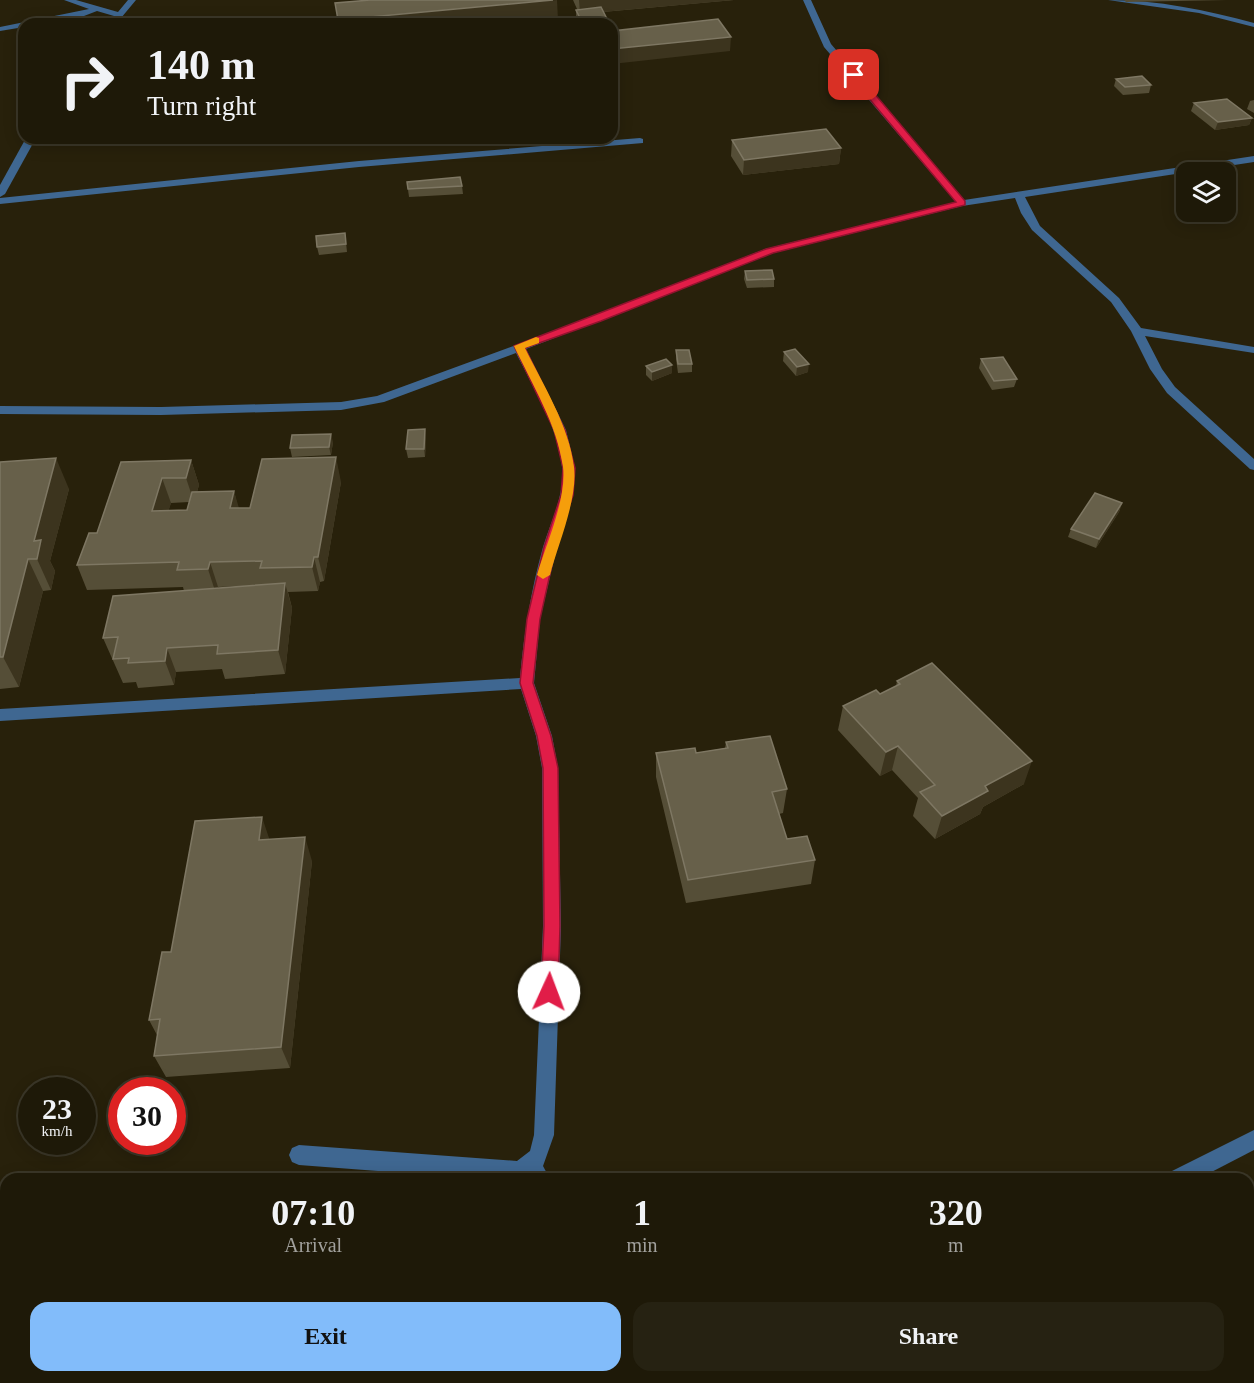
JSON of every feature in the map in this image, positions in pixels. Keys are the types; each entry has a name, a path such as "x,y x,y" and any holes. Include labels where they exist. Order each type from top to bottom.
{"street":[{"path":"69,0 119,15"},
{"path":"117,18 132,0"},
{"path":"807,0 827,45 962,203"},
{"path":"1112,0 1228,16 1254,25"},
{"path":"62,18 84,14 95,9"},
{"path":"0,28 18,26"},
{"path":"618,143 640,141"},
{"path":"0,194 28,144"},
{"path":"0,201 359,164 603,144"},
{"path":"0,410 161,411 341,406 380,399 597,319 770,251 962,203 1199,170 1254,159"},
{"path":"1019,195 1026,213 1036,228 1115,300 1137,331 1156,369 1171,390 1254,466"},
{"path":"1137,331 1254,350"},
{"path":"299,1155 535,1172 541,1153 544,1135 552,926 550,768 544,736 527,683 533,619 550,547 567,495 569,468 560,430 519,346"},
{"path":"0,715 527,683"},
{"path":"1189,1173 1254,1140"}],"building":[{"path":"370,0 553,0 360,18 338,18 335,3"},
{"path":"601,7 606,18 580,18 576,10"},
{"path":"718,19 731,37 618,48 618,30"},
{"path":"1142,76 1151,85 1125,87 1116,79"},
{"path":"1227,99 1252,118 1218,122 1194,103"},
{"path":"826,129 841,148 744,160 732,140"},
{"path":"460,177 462,186 408,189 407,182"},
{"path":"345,233 346,244 317,247 316,236"},
{"path":"772,270 774,279 747,280 745,271"},
{"path":"795,349 809,364 797,367 784,352"},
{"path":"676,350 689,350 692,364 678,364"},
{"path":"1003,357 1017,379 994,381 981,359"},
{"path":"666,359 672,365 652,372 646,366"},
{"path":"425,429 424,449 406,449 408,430"},
{"path":"331,434 329,447 290,448 292,435"},
{"path":"336,457 318,557 314,557 312,567 260,568 262,561 210,562 208,569 177,570 179,562 77,565 89,533 97,533 121,462 191,460 186,478 162,478 152,511 187,510 192,492 234,491 230,508 250,508 262,459"},
{"path":"56,458 34,541 41,540 37,559 28,559 3,657 0,657 0,462"},
{"path":"1095,493 1122,503 1099,539 1071,529"},
{"path":"285,583 278,650 217,654 218,645 167,648 165,661 128,663 129,658 113,659 118,637 103,638 113,596"},
{"path":"932,663 1032,761 985,786 988,791 942,816 920,792 935,785 898,746 886,752 843,706 876,690 880,694 900,684 897,681"},
{"path":"770,736 787,789 772,792 787,839 807,836 815,860 688,880 656,753 695,748 696,753 728,748 726,742"},
{"path":"262,817 259,840 305,837 281,1047 154,1056 160,1019 149,1020 162,952 171,952 195,821"}],"slow traffic":[{"path":"536,341 519,346 560,430 569,468 567,495 543,575"}],"route":[{"path":"549,992 552,926 550,768 544,736 527,683 533,619 550,547 567,495 569,468 560,430 519,346 597,319 770,251 962,203 854,75"}]}
